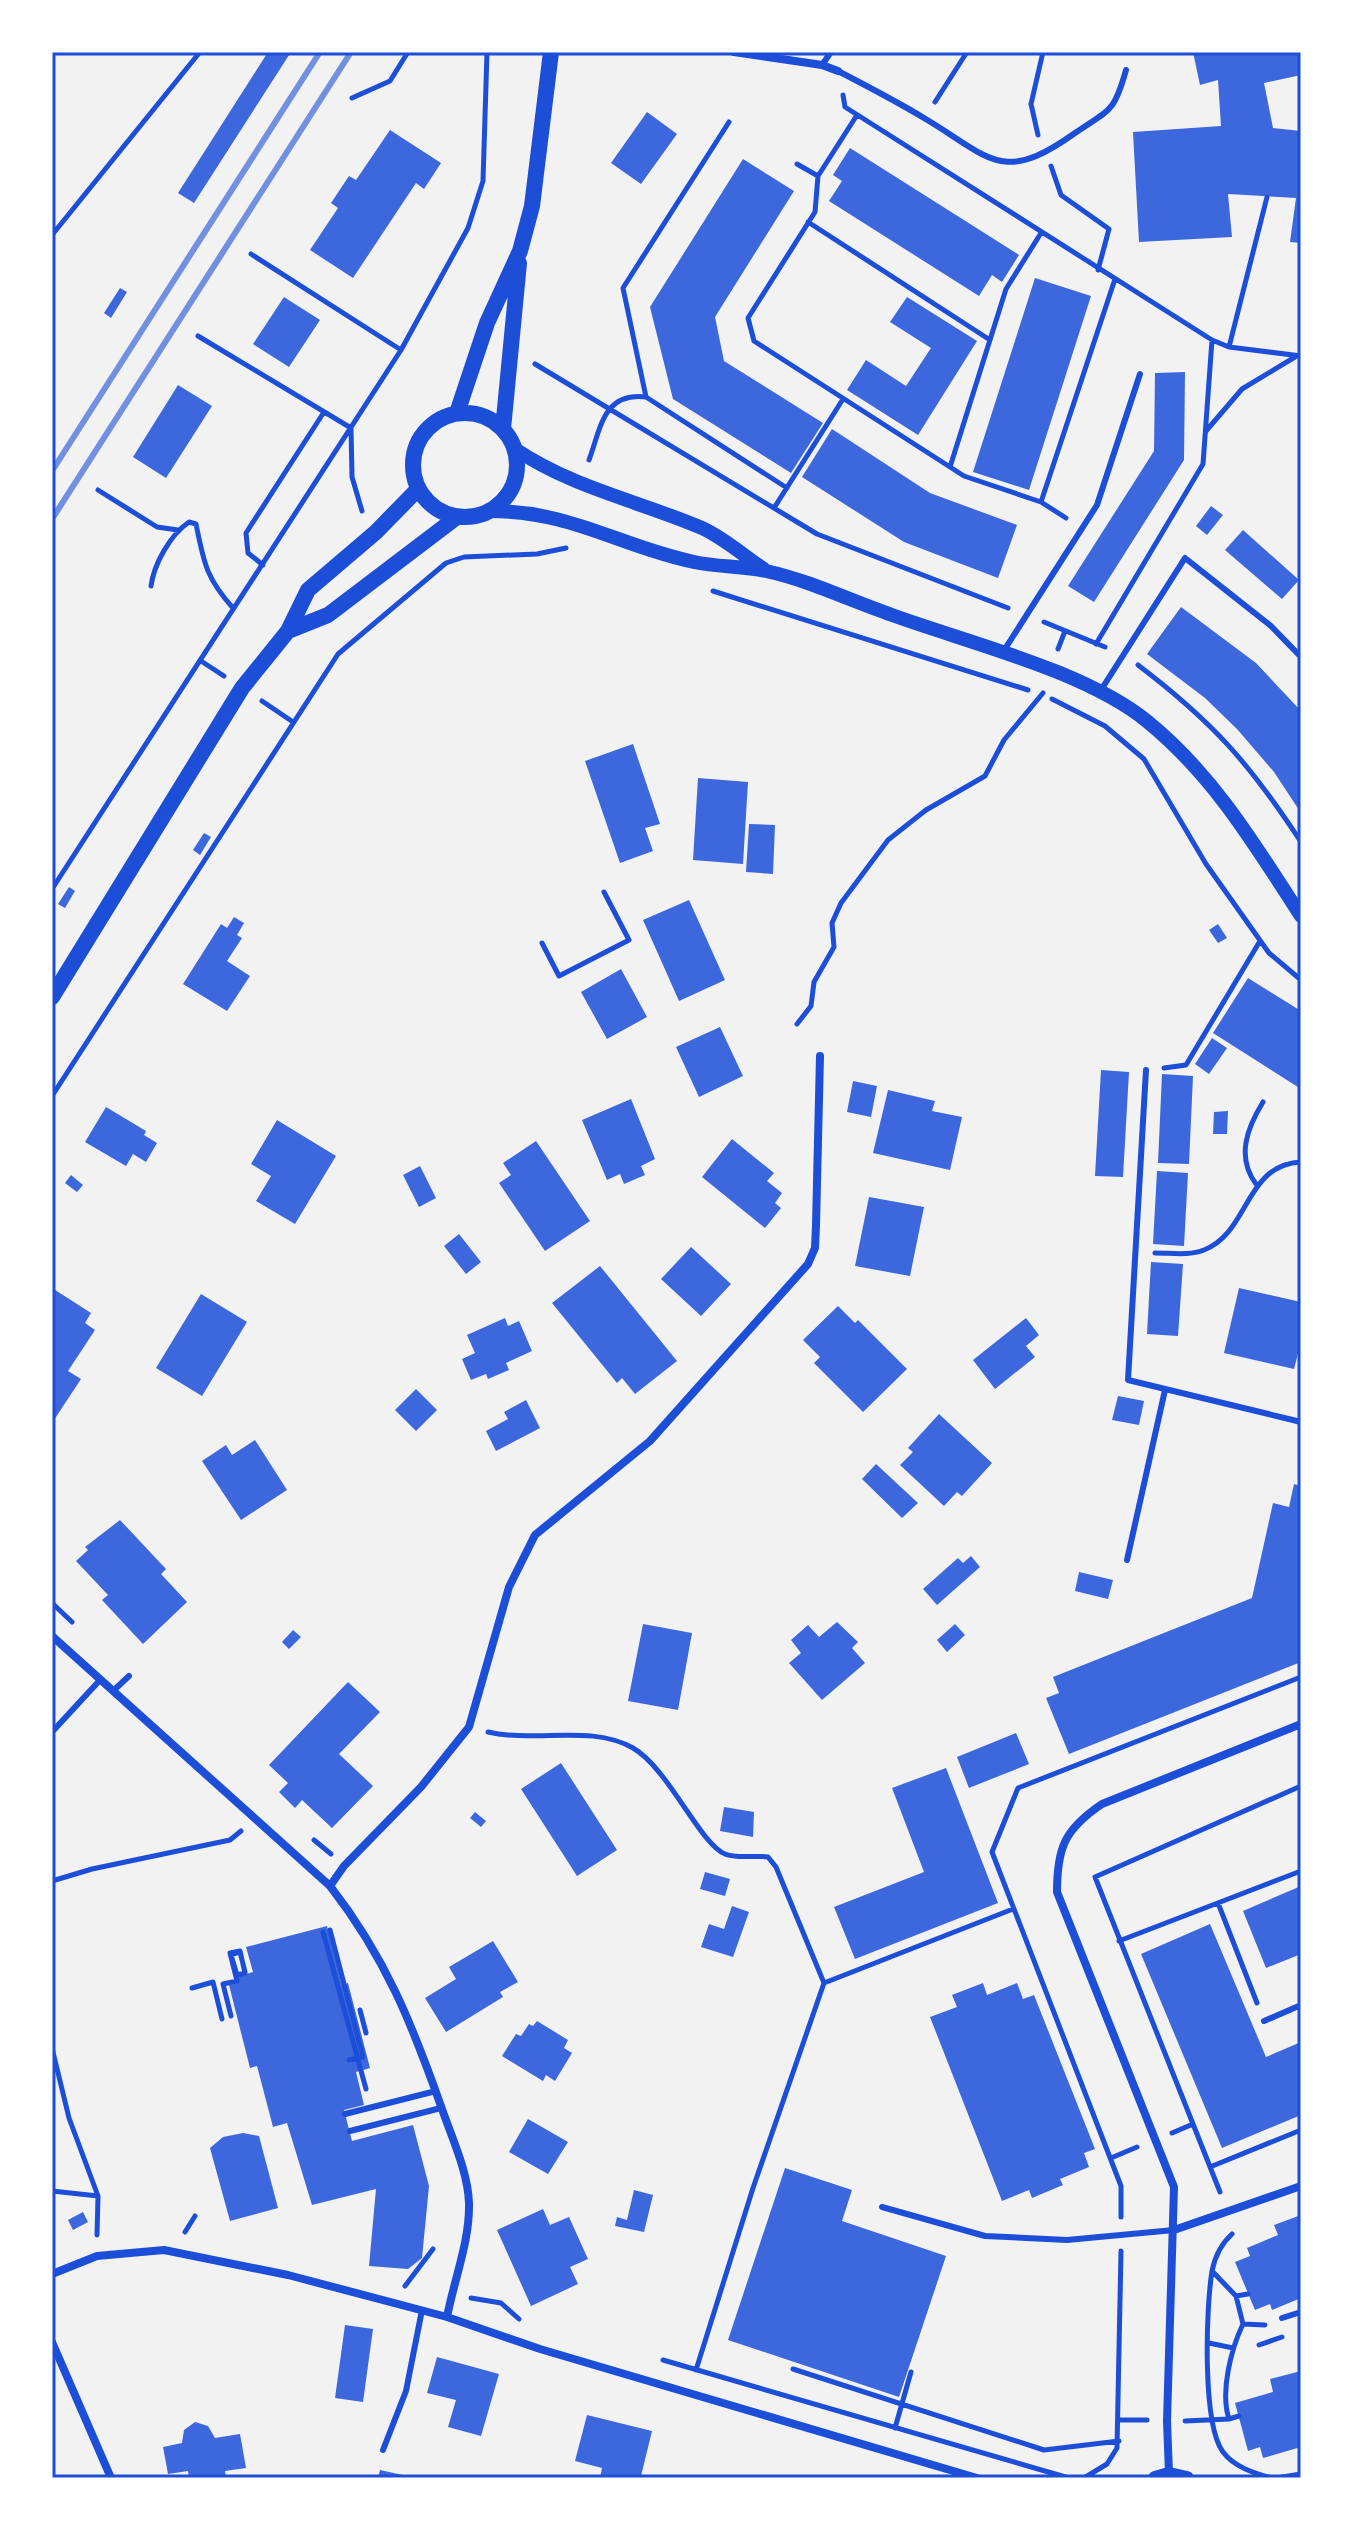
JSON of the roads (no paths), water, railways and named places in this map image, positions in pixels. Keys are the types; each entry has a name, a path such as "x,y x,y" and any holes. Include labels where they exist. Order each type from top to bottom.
{"main road":[{"path":"503,429 520,251 532,206 551,52"},
{"path":"457,413 487,323 520,251"},
{"path":"288,631 328,615 457,517 489,511 500,504 515,483 515,449 503,429 488,418 457,413 430,426 419,441 413,467 418,489 432,506 457,517"},
{"path":"52,997 242,688 288,631 308,590 376,532 418,489"}],"street":[{"path":"734,52 822,65 838,71"},
{"path":"515,449 541,467 580,485 705,529 768,571"},
{"path":"489,511 528,511 568,520 693,562 768,571 1100,691 1146,720 1190,759 1227,802 1301,916"},
{"path":"330,1886 344,1866 421,1787 469,1727 509,1587 535,1535 650,1441 808,1264 815,1248 820,1056"},
{"path":"52,1636 330,1886 365,1930 392,1980 436,2091 469,2201 467,2233 447,2317"},
{"path":"1187,2478 1162,2476 1167,2421 1174,2187 1057,1892 1057,1868 1075,1822 1102,1804 1301,1724"},
{"path":"1174,2230 1301,2186"},
{"path":"52,2274 97,2256 164,2250 288,2275 447,2317 540,2349 952,2474 977,2478"},
{"path":"52,2342 111,2478"}],"lane":[{"path":"822,65 831,52"},
{"path":"838,71 925,118 983,157 1001,162 1024,162 1047,153 1116,104 1126,70"},
{"path":"1002,655 1097,505 1140,374"},
{"path":"1100,691 1185,558 1271,626 1301,657"},
{"path":"1146,1070 1128,1380 1301,1422"},
{"path":"1127,1560 1165,1390"},
{"path":"113,1691 129,1676"},
{"path":"52,1732 100,1680"},
{"path":"1264,2021 1301,2005"},
{"path":"345,2114 436,2091"},
{"path":"350,2131 441,2108"},
{"path":"882,2207 985,2236 1067,2240 1174,2230"},
{"path":"383,2450 406,2391 422,2310"},
{"path":"1282,2318 1301,2312"}],"railway":[{"path":"52,471 320,52"},
{"path":"52,519 351,52"}]}
